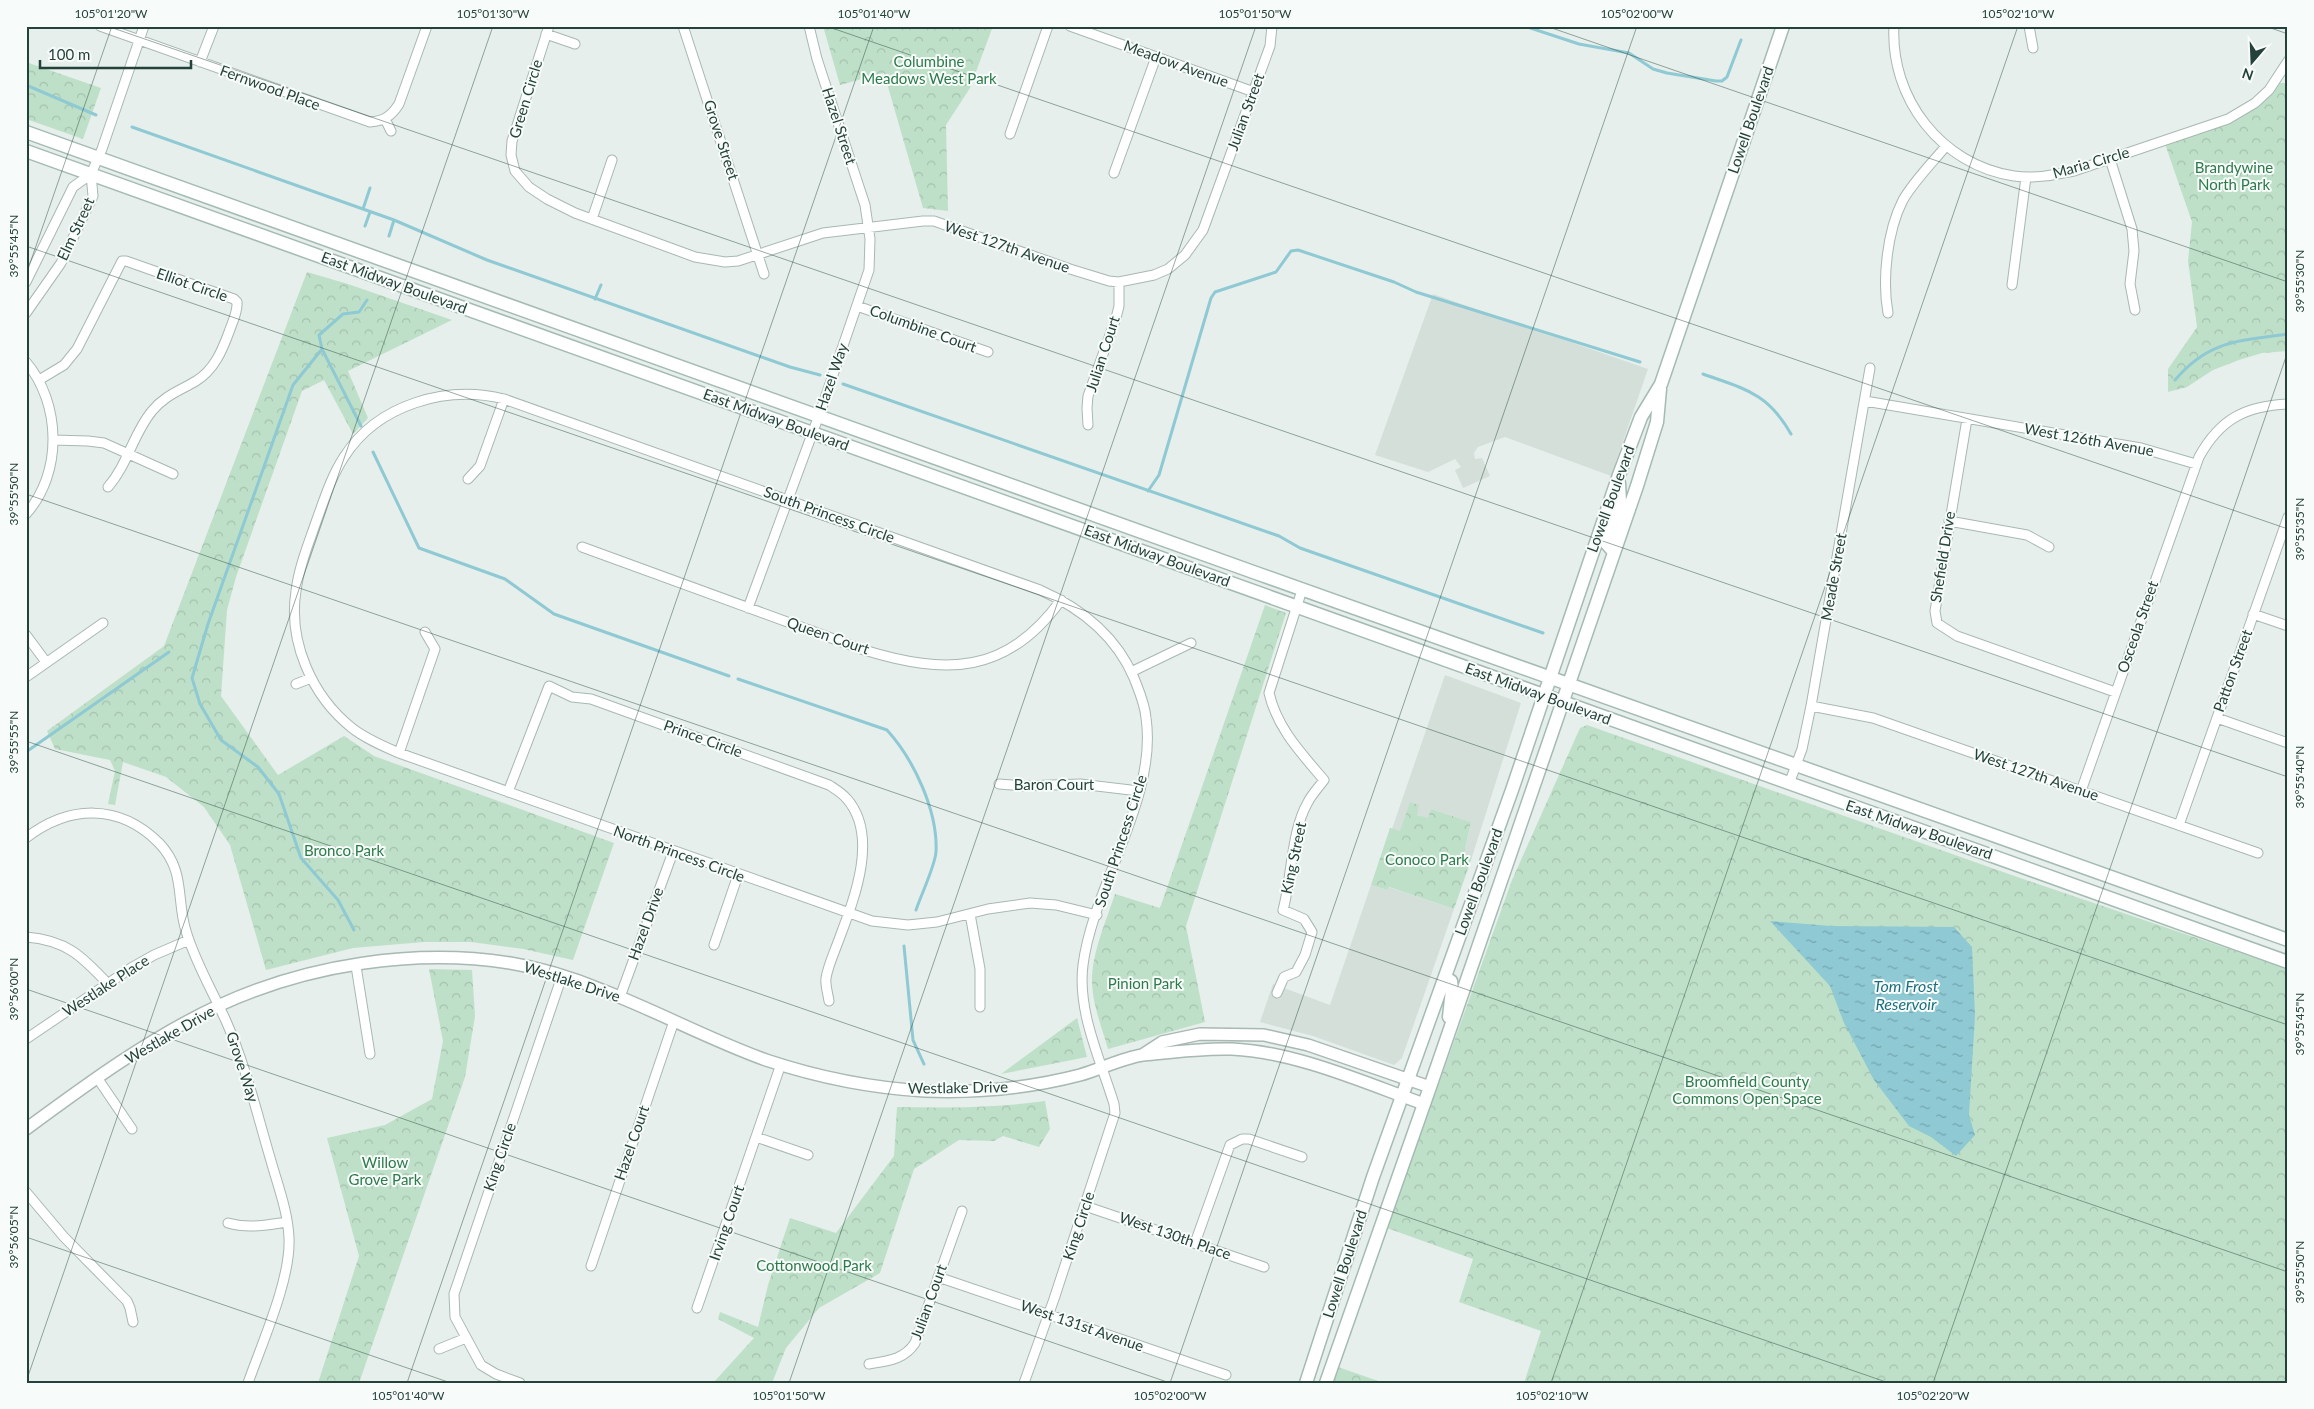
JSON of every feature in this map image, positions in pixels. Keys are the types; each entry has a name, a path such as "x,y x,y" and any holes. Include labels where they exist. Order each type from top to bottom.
{"main road":[{"name":"Lowell Boulevard","path":"1306,1383 1373,1176 1445,978 1619,475 1641,417 1661,384 1784,26"},
{"name":"East Midway Boulevard","path":"26,132 1302,590 2288,940"},
{"name":"East Midway Boulevard","path":"26,151 2288,962"},
{"name":"Lowell Boulevard","path":"1326,1383 1614,552 1657,422 1661,384"},
{"path":"1614,552 1606,542 1620,502 1619,475"},
{"path":"1444,1047 1452,990 1451,981 1445,978"}],"street":[{"name":"Fernwood Place","path":"100,26 359,119 370,122 385,119"},
{"path":"91,174 144,26"},
{"path":"200,62 214,26"},
{"path":"391,131 385,119 400,104 427,26"},
{"name":"Grove Street","path":"683,26 758,254"},
{"name":"Hazel Street","path":"809,26 817,59 865,205 868,227"},
{"path":"1010,134 1048,26"},
{"name":"Meadow Avenue","path":"1070,26 1254,92"},
{"name":"Julian Street","path":"1216,196 1270,46 1272,26"},
{"name":"Maria Circle","path":"1894,26 1895,61 1902,85 1909,102 1924,124 1946,146 1963,158 1984,168 2013,176 2051,176 2110,159 2236,114 2255,103 2269,90 2288,61"},
{"path":"2028,26 2033,48"},
{"name":"Green Circle","path":"513,164 512,141 548,30 575,44"},
{"path":"1114,173 1156,57"},
{"path":"1888,313 1884,291 1898,212 1910,190 1946,146"},
{"path":"2110,159 2132,229 2134,252 2130,284 2135,310"},
{"path":"592,219 612,160"},
{"name":"West 127th Avenue","path":"513,164 522,181 547,199 592,219 704,260 738,260 823,233 934,221 1070,269 1109,281 1119,282 1154,275 1176,264 1196,243 1204,230 1216,196"},
{"name":"Elm Street","path":"26,282 73,187 91,174"},
{"name":"Elm Street","path":"26,314 61,262 93,196 91,174"},
{"path":"2012,285 2026,177"},
{"name":"Hazel Way","path":"748,608 869,270 868,227"},
{"path":"758,254 764,274"},
{"name":"Elliot Circle","path":"39,380 64,365 78,350 122,261 234,299 237,306 216,362 201,378 166,396 152,411 120,473 108,486"},
{"name":"Julian Court","path":"1088,425 1088,396 1116,318 1119,306 1119,282"},
{"name":"Columbine Court","path":"857,306 988,352"},
{"path":"26,362 39,380 51,416 53,440 52,454 45,481 38,497 26,514"},
{"name":"Meade Street","path":"1789,784 1802,749 1811,706 1870,368"},
{"name":"South Princess Circle","path":"311,678 302,655 297,633 296,593 300,566 330,484 345,455 360,437 376,424 413,403 455,394 486,395 504,399 1061,600 1100,629 1115,645 1131,672 1140,694 1146,717 1148,736 1144,773 1097,915 1083,966 1083,996 1103,1068"},
{"path":"468,479 480,466 504,399"},
{"name":"West 126th Avenue","path":"1865,401 2141,448 2196,464"},
{"path":"2196,464 2202,450 2216,432 2237,415 2259,406 2288,404"},
{"name":"Shefield Drive","path":"1967,419 1934,610 1936,623 1957,636 2116,692"},
{"path":"53,440 97,442 173,474"},
{"name":"Osceola Street","path":"2081,791 2196,464"},
{"name":"Patton Street","path":"2179,825 2288,516"},
{"path":"1949,521 2027,535 2050,547"},
{"name":"Queen Court","path":"582,547 894,659 946,665 987,660 1005,652 1032,634 1061,600"},
{"name":"King Street","path":"1277,993 1284,978 1296,972 1305,955 1312,932 1304,919 1283,910 1288,891 1295,841 1307,802 1324,780 1281,727 1272,709 1269,693 1302,590"},
{"path":"2254,614 2288,626"},
{"path":"26,677 103,623"},
{"path":"1927,626 1936,623"},
{"path":"399,753 435,649 425,632"},
{"path":"26,635 46,662"},
{"path":"1131,672 1191,644"},
{"path":"296,684 311,678"},
{"name":"North Princess Circle","path":"311,678 336,713 352,728 374,742 399,753 848,914 872,921 908,925 937,922 1030,903 1056,905 1097,915"},
{"name":"Prince Circle","path":"508,792 548,686 569,696 591,700 798,773 829,785 839,792 847,799 858,818 862,852 860,872 848,914"},
{"name":"West 127th Avenue","path":"1811,706 1873,718 2258,853"},
{"path":"2217,718 2288,743"},
{"name":"Baron Court","path":"999,784 1024,786 1080,784 1138,792"},
{"name":"Grove Way","path":"26,838 55,819 87,812 105,814 122,818 139,827 160,844 170,858 180,886 183,917 190,940 219,1006 248,1081 287,1222 289,1237 288,1264 248,1383"},
{"name":"Hazel Drive","path":"620,997 672,852"},
{"path":"714,945 738,875"},
{"path":"829,1001 825,979 848,914"},
{"path":"970,914 980,969 980,1007"},
{"path":"26,936 58,943 72,950 86,960 108,984"},
{"name":"Westlake Place","path":"26,1039 154,955 190,940"},
{"name":"Westlake Drive","path":"26,1129 156,1040 219,1006 292,979 356,966 410,960 477,959 510,963 562,976 620,997 781,1064 844,1081 926,1091 972,1091 1011,1088 1056,1080 1140,1056 1205,1050 1252,1051 1304,1063 1424,1104"},
{"path":"356,966 370,1054"},
{"name":"King Circle","path":"520,1383 496,1374 481,1365 455,1317 453,1308 454,1294 562,976"},
{"name":"Hazel Court","path":"590,1266 674,1021"},
{"name":"Westlake Drive","path":"1140,1056 1162,1042 1200,1034 1264,1034 1308,1044 1430,1087"},
{"name":"Irving Court","path":"697,1308 781,1064"},
{"name":"King Circle","path":"1024,1383 1086,1206 1115,1113 1103,1068"},
{"path":"98,1079 132,1129"},
{"path":"756,1137 808,1155"},
{"path":"1195,1243 1230,1145 1242,1139 1249,1139 1302,1157"},
{"path":"26,1192 64,1237 126,1301 130,1308 133,1322"},
{"name":"West 130th Place","path":"1086,1206 1264,1267"},
{"name":"Julian Court","path":"869,1364 898,1358 911,1350 962,1211"},
{"path":"228,1223 256,1227 287,1222"},
{"name":"West 131st Avenue","path":"938,1277 1226,1375"},
{"path":"439,1350 466,1338"}],"shaded area":[{"path":"1433,294 1648,369 1611,476 1505,437 1478,447 1474,453 1475,459 1482,458 1490,476 1463,488 1455,470 1461,467 1455,459 1428,472 1375,455"},
{"path":"1445,675 1521,703 1472,857 1464,855 1471,822 1431,809 1428,819 1417,815 1400,832 1392,829"},
{"path":"1371,885 1387,890 1388,887 1454,909 1402,1058 1394,1065 1313,1036 1260,1022 1273,984 1330,1005"}],"green space":[{"name":"Columbine Meadows West Park","path":"823,26 993,26 970,88 946,125 948,211 923,208 884,73 840,85"},
{"path":"26,62 101,88 83,139 26,119"},
{"name":"Brandywine North Park","path":"2274,83 2288,83 2288,351 2262,353 2239,360 2213,370 2187,387 2168,392 2168,369 2197,327 2188,261 2192,222 2164,141 2228,119"},
{"name":"Bronco Park","path":"307,272 452,320 348,371 368,418 353,434 324,380 302,391 236,577 227,610 221,696 278,775 344,736 374,756 614,843 573,960 523,949 471,942 424,942 353,948 266,970 230,845 204,807 166,777 123,762 115,805 108,804 115,771 110,760 55,749 47,731 164,646"},
{"name":"Pinion Park","path":"1265,605 1286,613 1186,926 1205,1022 1108,1049 1094,1000 1092,973 1100,938 1115,894 1160,908"},
{"name":"Broomfield County Commons Open Space","path":"1587,725 2023,879 2288,969 2288,1383 1524,1383 1541,1331 1459,1302 1473,1259 1387,1228 1512,880 1580,728"},
{"name":"Conoco Park","path":"1410,802 1419,805 1417,815 1428,818 1431,809 1471,822 1464,854 1472,857 1454,909 1389,887 1387,890 1371,885 1390,828 1400,831"},
{"path":"1409,844 1420,847 1423,859 1414,886 1407,890 1397,887 1395,877 1399,857"},
{"name":"Willow Grove Park","path":"429,969 472,970 475,1016 465,1077 359,1383 318,1383 359,1256 327,1138 385,1125 432,1099 443,1041"},
{"path":"1077,1018 1087,1057 1001,1074"},
{"name":"Cottonwood Park","path":"1045,1101 1050,1129 1039,1147 1003,1136 994,1141 959,1140 914,1169 880,1273 819,1308 786,1348 772,1383 713,1383 754,1338 718,1319 720,1312 758,1327 768,1285 790,1218 836,1233 894,1156 897,1107 971,1107"},
{"path":"1338,1367 1384,1383 1333,1383"}],"water":[{"name":"Tom Frost Reservoir","path":"1770,921 1831,926 1954,927 1972,947 1975,1015 1969,1115 1975,1135 1956,1156 1931,1137 1909,1126 1874,1080 1844,1023 1830,986"}],"waterway":[{"path":"1524,26 1579,44 1629,53 1653,69 1716,81 1722,81 1727,77 1741,40"},
{"path":"26,85 96,115"},
{"path":"132,127 394,220 487,260 790,367 820,375"},
{"path":"363,209 370,188"},
{"path":"365,226 370,212"},
{"path":"389,236 394,220"},
{"path":"1148,491 1159,475 1211,298 1215,292 1276,272 1291,251 1298,250 1394,282 1416,292 1640,362"},
{"path":"595,299 601,285"},
{"path":"361,426 322,349 319,335 343,314 359,312 367,300"},
{"path":"2175,380 2200,357 2213,350 2240,341 2288,334"},
{"path":"322,349 293,385 208,624 192,678 200,704 221,740 258,767 279,794 301,858 338,900 354,930"},
{"path":"1703,374 1754,394 1773,409 1791,434"},
{"path":"843,384 1279,536 1300,548 1543,633"},
{"path":"373,452 419,548 505,579 554,614 729,676"},
{"path":"26,752 169,652"},
{"path":"738,679 887,730 897,742 915,771 922,787 933,820 936,836 936,852 931,873 916,910"},
{"path":"904,946 913,1040 924,1064"}]}
